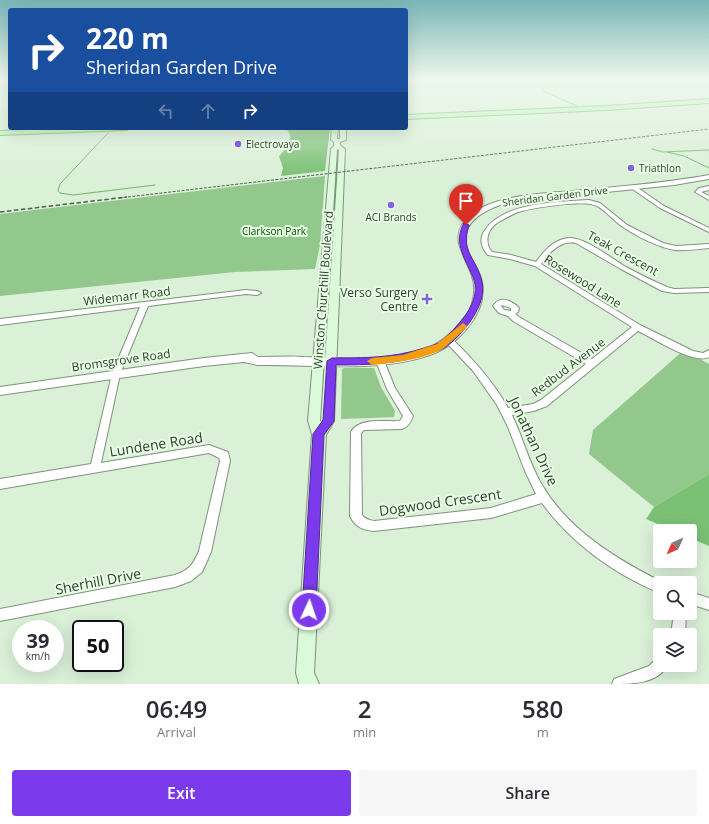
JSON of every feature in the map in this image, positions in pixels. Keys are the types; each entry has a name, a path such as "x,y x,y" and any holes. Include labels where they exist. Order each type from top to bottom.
{"main road":[{"path":"408,117 519,112"},
{"path":"0,133 76,130"},
{"name":"Winston Churchill Boulevard","path":"319,434 328,421 332,358 342,149 334,140 335,130"},
{"name":"Winston Churchill Boulevard","path":"305,680 319,434 314,421 318,358 334,149 337,144 343,140 343,130"}],"street":[{"name":"Sheridan Garden Drive","path":"332,358 380,361 403,358 441,346 448,340 467,320 474,309 479,294 478,281 462,242 464,228 471,218 488,207 510,200 633,187 709,177"},
{"path":"633,187 662,207 709,230"},
{"path":"709,188 700,189 698,192 709,198"},
{"name":"Rosewood Lane","path":"709,246 676,248 661,245 625,226 601,206 593,202 521,210 502,216 494,221 484,236 487,252 492,255 511,257 537,265 637,327 691,354 704,356 709,354"},
{"name":"Teak Crescent","path":"537,265 546,252 555,244 571,239 578,241 623,268 665,289 674,291 709,290"},
{"name":"Widemarr Road","path":"0,322 144,306 246,292 257,293"},
{"path":"95,468 116,374 144,306"},
{"path":"509,313 516,319 593,364"},
{"name":"Redbud Avenue","path":"506,412 534,407 544,403 637,327"},
{"path":"332,358 383,355 416,348 436,340 448,340"},
{"name":"Jonathan Drive","path":"448,340 477,369 506,412 531,474 544,497 563,520 589,544 621,566 653,583"},
{"name":"Bromsgrove Road","path":"0,391 212,361 245,358 258,361 332,358"},
{"name":"Dogwood Crescent","path":"380,361 391,389 408,416 407,420 402,425 363,426 356,432 356,516 359,521 364,525 374,526 491,513 544,497"},
{"name":"Lundene Road","path":"0,484 209,449 224,455 225,460 205,552 198,568"},
{"name":"Sherhill Drive","path":"0,615 175,581 187,577 198,568"},
{"path":"697,600 709,604"},
{"path":"619,684 653,670"}],"green space":[{"path":"287,130 330,130 325,171 281,176 283,168 279,156 288,146 290,134"},
{"name":"Clarkson Park","path":"325,176 320,245 315,269 235,272 0,296 0,214"},
{"path":"684,350 709,364 709,474 654,507 589,454 593,430"},
{"path":"374,368 381,387 395,411 394,417 341,419 342,369"},
{"path":"709,474 709,546 697,541 697,524 658,524 646,519 654,507"}],"waterway":[{"path":"108,133 60,184 58,191 60,193 73,195 155,185"},
{"path":"652,149 663,152 709,150"},
{"path":"667,152 684,156 709,168"}],"railway":[{"path":"119,198 709,129"},
{"path":"0,212 127,197"}],"slow traffic":[{"path":"372,361 403,358 434,349 441,346 463,326"}],"place":[{"name":"Electrovaya","path":"238,144"},
{"name":"Triathlon","path":"631,168"},
{"name":"ACI Brands","path":"391,205"},
{"name":"Verso Surgery Centre","path":"427,299"}],"route":[{"path":"309,610 319,434 328,421 332,361 380,361 410,356 441,346 458,331 474,309 479,294 478,281 463,246 462,237 466,225"}]}
